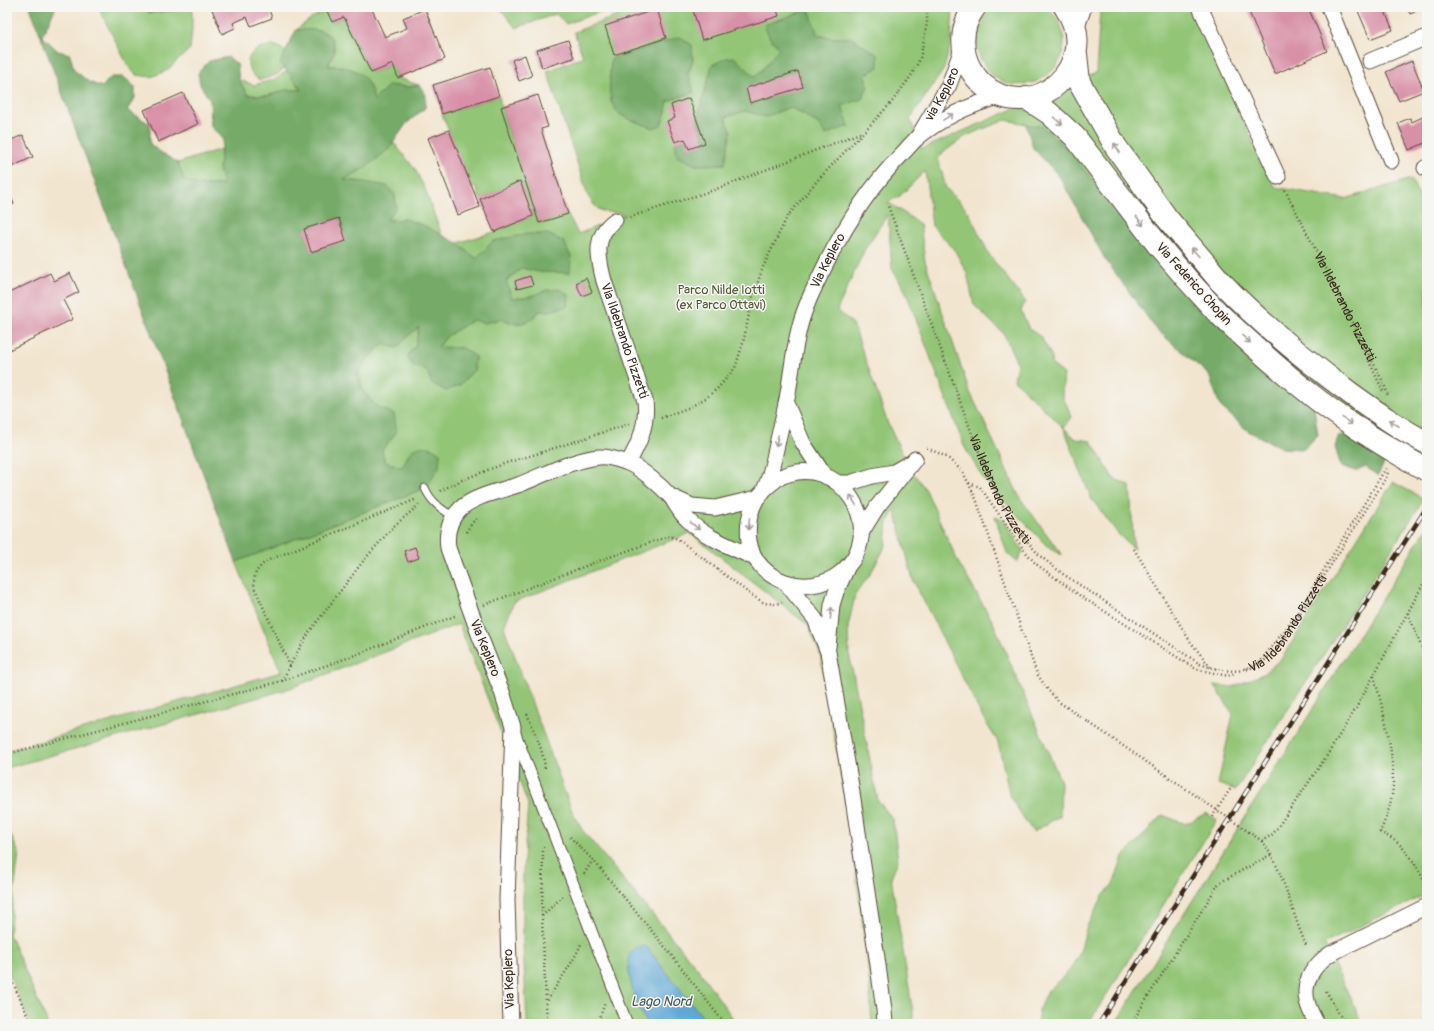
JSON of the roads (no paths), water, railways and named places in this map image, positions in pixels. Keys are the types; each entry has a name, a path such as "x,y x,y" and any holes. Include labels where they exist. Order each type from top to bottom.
{"main road":[{"name":"Via Federico Chopin","path":"1065,7 1070,14 1076,29 1076,54 1079,82 1116,147 1166,217 1221,282 1269,329 1318,370 1366,405 1413,436 1427,443"},
{"name":"Via Federico Chopin","path":"971,9 964,29 963,46 967,62 975,77 988,88 1003,96 1026,98 1043,94 1058,84 1069,70 1076,54"},
{"name":"Via Federico Chopin","path":"1026,98 1049,113 1075,136 1158,245 1217,312 1287,375 1320,402 1388,448 1427,470"}],"street":[{"path":"1076,29 1084,7"},
{"path":"1200,7 1278,176"},
{"path":"1329,7 1391,161"},
{"path":"1370,61 1427,37"},
{"name":"via Keplero","path":"916,139 949,85 963,46"},
{"name":"Via Keplero","path":"760,494 773,460 786,403 799,328 818,279 850,219 867,194 890,166 916,139 967,107 982,101 1003,96"},
{"name":"Via Ildebrando Pizzetti","path":"615,220 608,225 601,237 599,253 600,262 604,281 645,401 646,410 640,441 628,463"},
{"path":"786,403 803,443 824,475"},
{"name":"Via Keplero","path":"511,1024 507,900 509,796 513,726 502,692 452,559 447,540 448,531 454,517 460,509 475,500 577,461 601,457 616,459 635,466 670,496"},
{"path":"838,483 850,483 894,472 903,468 915,458 877,507 861,533"},
{"path":"828,652 832,605 836,592 849,564 858,549 861,533 861,521 856,505 847,491 838,483 824,475 808,472 792,474 777,480 760,494 750,512 748,528 749,543 755,558 774,577 786,583 800,586 814,585 827,581 839,574 849,564"},
{"path":"670,496 692,506 715,508 760,494"},
{"path":"670,496 686,519 703,533 755,558"},
{"path":"786,583 815,619 828,652 855,808 885,1024"},
{"path":"513,726 627,1024"},
{"path":"1317,1024 1308,1006 1306,995 1307,984 1317,964 1330,954 1427,906"}],"lane":[{"path":"427,493 438,506 454,517"}],"water":[{"name":"Lago Nord","path":"645,945 708,1024 647,1024 635,999 629,971 630,953 637,947"}],"railway":[{"path":"1099,1024 1427,507"}],"park label":[{"name":"Parco Nilde Iotti (ex Parco Ottavi)","path":"721,298"}]}
